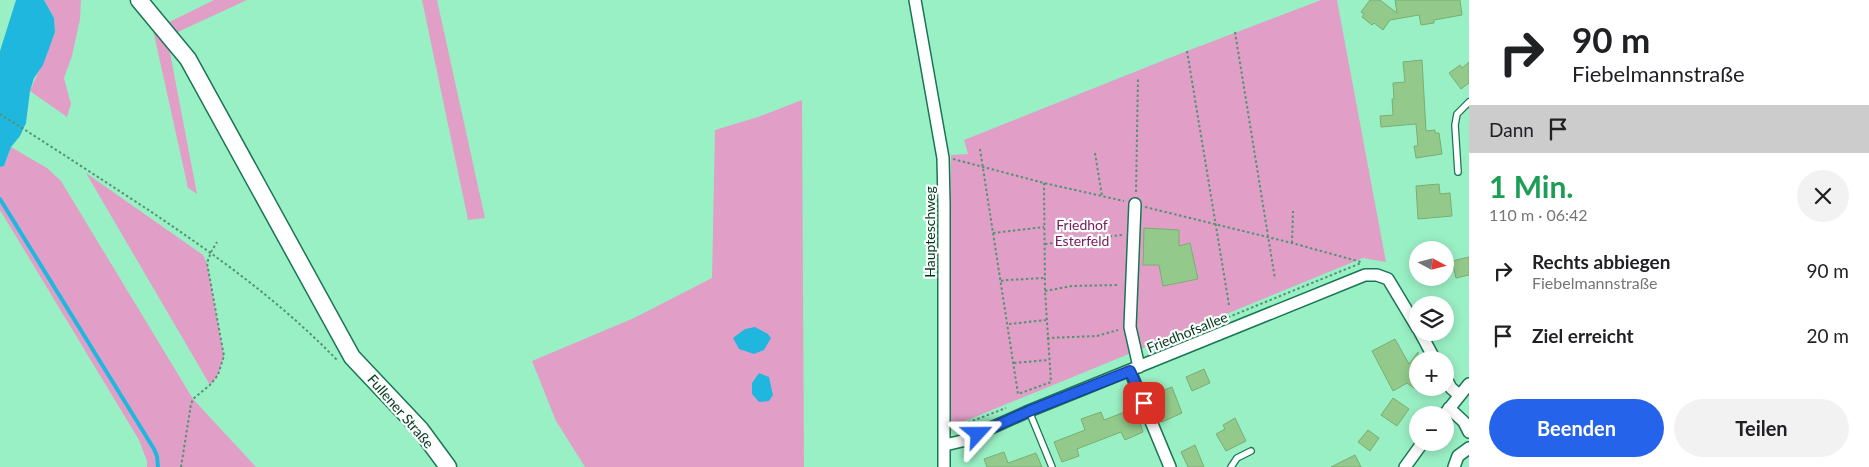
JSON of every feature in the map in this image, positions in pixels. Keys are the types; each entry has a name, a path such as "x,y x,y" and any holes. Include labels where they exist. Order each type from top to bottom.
{"main road":[{"name":"Fullener Straße","path":"140,0 188,59 345,359 420,429 448,467"}],"street":[{"name":"Haupteschweg","path":"915,0 943,158 944,467"},
{"path":"1135,204 1130,327 1135,369 1170,467"},
{"name":"Friedhofsallee","path":"945,445 962,441 1029,411 1366,275 1377,275 1388,279 1409,314"},
{"path":"1451,406 1469,384"},
{"path":"1454,391 1459,395"},
{"path":"1454,416 1464,422 1469,432"},
{"path":"1454,467 1458,456 1469,448"},
{"path":"1405,467 1417,451"}],"lane":[{"path":"1458,172 1455,125 1457,114 1469,102"},
{"path":"1029,411 1052,467"},
{"path":"1231,467 1237,458 1251,452"}],"path":[{"path":"1236,32 1275,279"},
{"path":"1187,51 1229,305"},
{"path":"1135,204 1138,77"},
{"path":"0,114 210,252 345,359"},
{"path":"980,149 1018,394 1051,382 1046,320 1044,183"},
{"path":"1096,152 1102,196"},
{"path":"943,158 954,159 1044,183 1292,243 1361,262"},
{"path":"1292,243 1293,211"},
{"path":"993,233 1044,227"},
{"path":"1045,244 1134,234"},
{"path":"181,467 191,404 193,399 210,385 218,375 224,356 208,278 207,263 210,252 217,242"},
{"path":"1001,281 1045,278"},
{"path":"1045,291 1072,286 1132,284"},
{"path":"1008,324 1046,320"},
{"path":"1047,338 1097,336 1130,327"},
{"path":"1014,363 1048,360"}],"green space":[{"path":"44,0 81,0 80,19 72,56 64,78 71,104 67,117 30,91 55,32 54,18"},
{"path":"214,0 247,0 167,37 197,194 188,188 153,30"},
{"path":"422,0 437,0 485,218 468,220"},
{"name":"Friedhof Esterfeld","path":"1321,0 1337,0 1386,262 1363,258 948,428 951,155 968,154 964,140"},
{"path":"802,100 804,467 585,467 556,421 532,361 634,318 712,278 715,130 758,117"},
{"path":"11,147 47,168 61,181 193,399 256,467 147,467 147,461 139,440 0,210 0,167 4,166"},
{"path":"86,173 203,255 207,263 224,356 218,375 210,385"}],"water":[{"path":"16,0 44,0 54,18 55,32 43,65 34,78 30,91 26,123 20,136 11,147 4,166 0,167 0,51"},
{"path":"755,327 768,334 771,338 764,350 754,354 739,349 733,338 745,329"},
{"path":"759,373 769,377 773,395 769,401 759,402 752,394 752,383"}],"building":[{"path":"1370,0 1380,0 1397,13 1395,0 1460,0 1462,15 1434,20 1434,23 1421,25 1419,15 1390,20 1383,30 1374,23 1372,25 1362,17 1364,14 1361,12"},
{"path":"1422,60 1426,131 1435,130 1435,133 1439,133 1442,154 1416,158 1414,146 1418,146 1416,124 1381,127 1380,116 1393,115 1393,83 1405,82 1403,62"},
{"path":"1469,62 1469,83 1461,89 1449,73 1460,65 1462,68"},
{"path":"1439,184 1440,194 1450,193 1452,216 1418,219 1416,186"},
{"path":"1144,228 1179,230 1179,246 1190,243 1198,279 1163,286 1159,265 1143,265"},
{"path":"1469,257 1469,275 1456,278 1454,261"},
{"path":"1395,339 1409,364 1409,384 1407,383 1393,391 1372,351"},
{"path":"1204,369 1210,383 1192,391 1186,377"},
{"path":"1172,387 1182,413 1162,422 1151,395"},
{"path":"1393,398 1409,409 1397,426 1381,415"},
{"path":"1135,408 1143,432 1125,440 1121,432 1077,449 1079,456 1062,462 1054,442 1085,430 1081,419 1101,412 1104,420"},
{"path":"1235,418 1246,441 1226,451 1216,434 1225,429 1223,425"},
{"path":"1368,430 1379,438 1370,451 1358,442"},
{"path":"1195,445 1204,467 1188,467 1181,452"},
{"path":"1004,452 1008,463 1036,453 1042,467 987,467 984,459"},
{"path":"1355,455 1361,467 1331,467"}],"waterway":[{"path":"0,199 154,449 158,467"}],"route":[{"path":"978,434 1029,411 1130,371 1144,403"}]}
